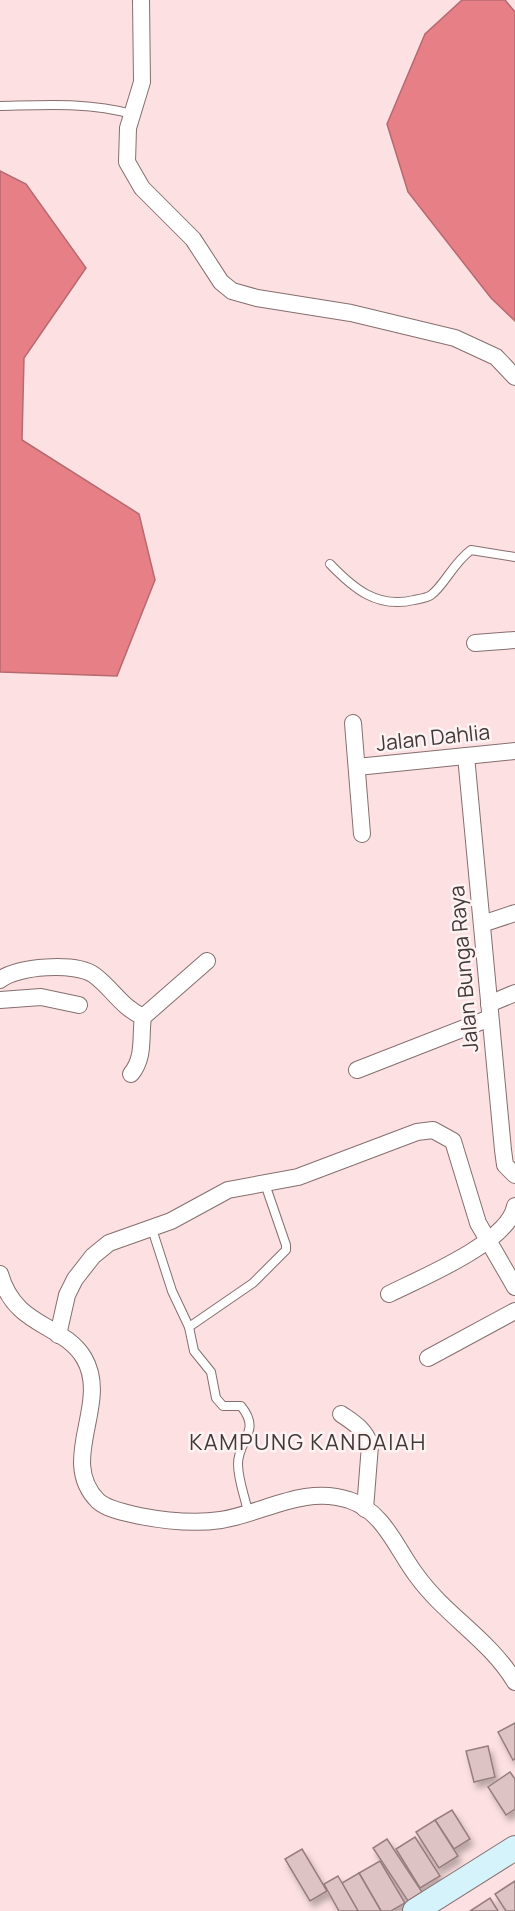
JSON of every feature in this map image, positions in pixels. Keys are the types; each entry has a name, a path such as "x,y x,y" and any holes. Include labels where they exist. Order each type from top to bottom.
{"main road":[{"path":"415,1911 515,1848"}],"street":[{"path":"141,0 142,82 128,128 127,162 142,188 193,239 221,282 232,291 257,298 351,313 455,338 496,357 515,377"},
{"path":"475,643 515,640"},
{"path":"353,723 362,834"},
{"name":"Jalan Dahlia","path":"357,767 515,751"},
{"name":"Jalan Bunga Raya","path":"466,756 503,1150 505,1165 515,1175"},
{"path":"482,924 515,913"},
{"path":"131,1074 139,1065 141,1056 143,1017 207,961"},
{"path":"0,980 8,972 38,968 71,969 91,973 120,1002 143,1017"},
{"path":"357,1070 490,1011 515,993"},
{"path":"0,1000 41,997 79,1005"},
{"path":"58,1335 67,1295 75,1279 93,1256 109,1243 152,1229 228,1190 298,1177 390,1141 417,1132 433,1130 453,1141 478,1222 515,1287"},
{"path":"389,1294 472,1251 513,1215 515,1206"},
{"path":"0,1274 8,1294 19,1308 36,1323 75,1347 85,1360 90,1377 92,1401 82,1442 82,1466 86,1485 100,1503 123,1513 184,1521 221,1520 300,1497 325,1496 350,1500 373,1513 417,1576 442,1607 504,1663 515,1682"},
{"path":"428,1358 515,1311"},
{"path":"341,1414 360,1427 366,1434 370,1445 365,1509"}],"lane":[{"path":"0,106 76,104 104,106 132,114"},
{"path":"330,564 354,589 376,600 402,603 431,596 457,560 471,550 515,557"},
{"path":"189,1327 253,1284 286,1250 265,1184"},
{"path":"152,1229 172,1291 189,1327 194,1351 210,1372 219,1404 242,1406 249,1420 250,1433 238,1464 248,1512"}],"shaded area":[{"path":"462,0 505,0 515,12 515,321 491,298 408,192 387,124 425,34"},
{"path":"0,171 26,184 86,268 24,358 22,440 139,514 155,580 117,676 0,672"}],"building":[{"path":"515,1723 515,1759 513,1760 498,1732"},
{"path":"488,1746 495,1777 474,1782 466,1751"},
{"path":"510,1772 515,1779 515,1809 506,1815 488,1787"},
{"path":"452,1810 470,1839 454,1849 435,1820"},
{"path":"435,1820 458,1856 439,1868 416,1832"},
{"path":"415,1837 440,1876 420,1888 396,1849"},
{"path":"387,1839 422,1892 408,1901 373,1848"},
{"path":"302,1849 327,1891 310,1901 285,1859"},
{"path":"380,1861 405,1903 391,1911 381,1911 359,1873"},
{"path":"359,1873 381,1911 358,1911 342,1883"},
{"path":"338,1876 358,1911 339,1911 324,1884"},
{"path":"515,1881 515,1911 506,1911 495,1894"},
{"path":"490,1898 498,1911 470,1911"}],"district":[{"name":"KAMPUNG KANDAIAH","path":"308,1442"}]}
